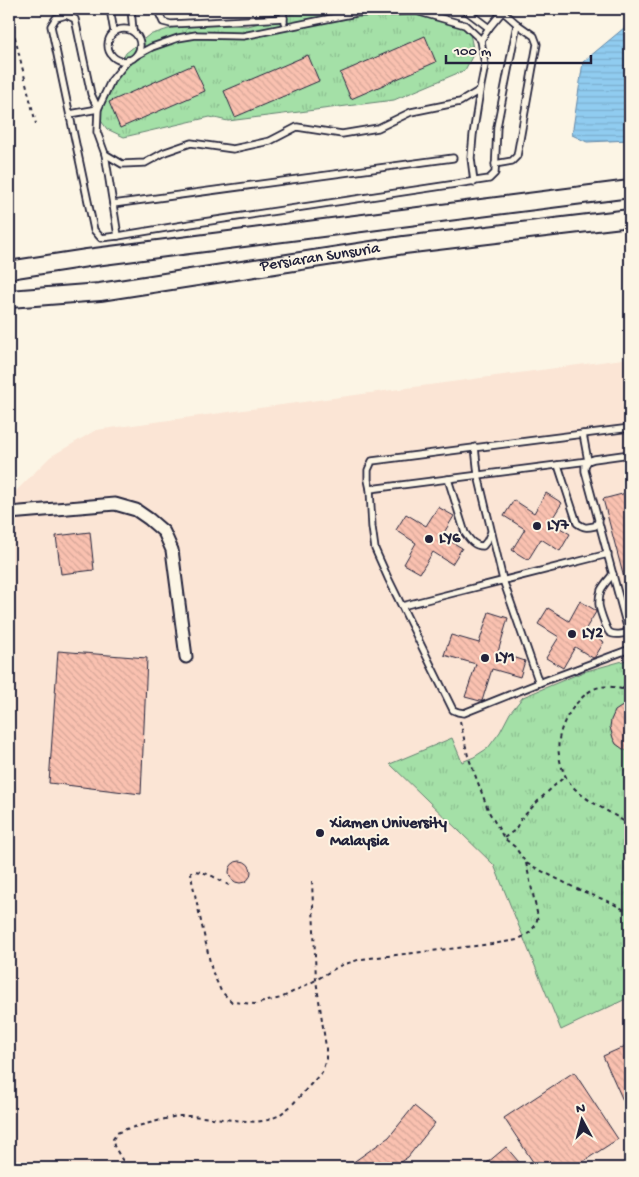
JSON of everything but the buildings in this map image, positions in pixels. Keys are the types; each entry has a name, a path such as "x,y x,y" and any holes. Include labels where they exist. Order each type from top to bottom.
{"street":[{"name":"Persiaran Sunsuria","path":"9,270 87,258 630,189"},
{"name":"Persiaran Sunsuria","path":"9,299 100,292 404,245 630,218"},
{"path":"9,513 115,504 136,510 149,519 164,532 172,550 186,658"}],"lane":[{"path":"110,9 114,32"},
{"path":"131,9 133,31"},
{"path":"160,9 159,13 162,22 171,24 284,18"},
{"path":"283,9 285,27"},
{"path":"464,9 489,28"},
{"path":"481,40 501,10 516,24 534,36 537,44 517,156 512,161 495,164"},
{"path":"137,55 140,50 140,39 133,31 123,28 110,36 108,41 110,52 117,60 123,61 133,58 152,47 178,38 243,36 356,13 416,11 465,25 481,40 486,65 473,135 471,158 474,182"},
{"path":"98,109 91,94 75,19 66,15 56,18 51,26 94,230 101,238 489,179 495,173 497,127 516,24"},
{"path":"118,236 105,154 97,132 98,109 111,81 128,60"},
{"path":"105,154 122,164 145,163 165,152 191,143 233,150 270,141 298,128 342,134 378,128 411,112 460,102 480,90"},
{"path":"70,114 98,109"},
{"path":"113,204 453,158"},
{"path":"630,428 372,460 368,470 375,549 453,710 464,713 539,682 630,649"},
{"path":"583,434 588,461 585,471 614,574 630,635 609,632 598,603 605,583 614,574"},
{"path":"475,447 478,475 503,580 539,682"},
{"path":"370,489 630,454"},
{"path":"558,465 577,523 583,527 589,527 595,526 599,520"},
{"path":"448,479 465,533 469,539 474,544 483,546 492,532"},
{"path":"402,606 608,554"},
{"path":"9,1164 19,1168"}],"path":[{"path":"9,13 36,124"},
{"path":"622,689 630,685"},
{"path":"630,692 613,687 600,687 585,695 564,720 560,731 559,743 559,754 565,776 576,790 630,826"},
{"path":"229,884 197,870 191,872 212,971 221,991 232,1002 255,1004 280,998 339,966 362,959 517,940 529,933 535,926 538,917 526,863 515,847 504,838 489,812 468,756 458,712"},
{"path":"504,838 515,830 521,819 565,776"},
{"path":"526,863 577,890 610,902 630,913"},
{"path":"128,1168 114,1146 113,1140 118,1133 126,1129 177,1116 200,1116 256,1122 268,1120 278,1116 291,1106 322,1072 326,1060 326,1047 316,980 312,881"}],"shaded area":[{"name":"Xiamen University Malaysia","path":"630,358 630,1168 9,1168 9,497 50,457 96,430"}],"green space":[{"path":"313,9 394,9 468,24 474,53 465,70 394,100 228,121 210,117 124,137 107,129 99,118 96,101 126,53 149,35 188,23 248,26"},
{"path":"630,659 630,997 561,1030 494,865 390,764 452,738 462,762 474,757 488,748 500,732 510,713 523,697 583,672"}],"water":[{"path":"630,23 630,140 587,142 572,135 583,62"}],"place":[{"name":"LY7","path":"537,526"},
{"name":"LY6","path":"429,539"},
{"name":"LY2","path":"572,634"},
{"name":"LY1","path":"485,658"},
{"name":"Xiamen University Malaysia","path":"320,833"}]}
